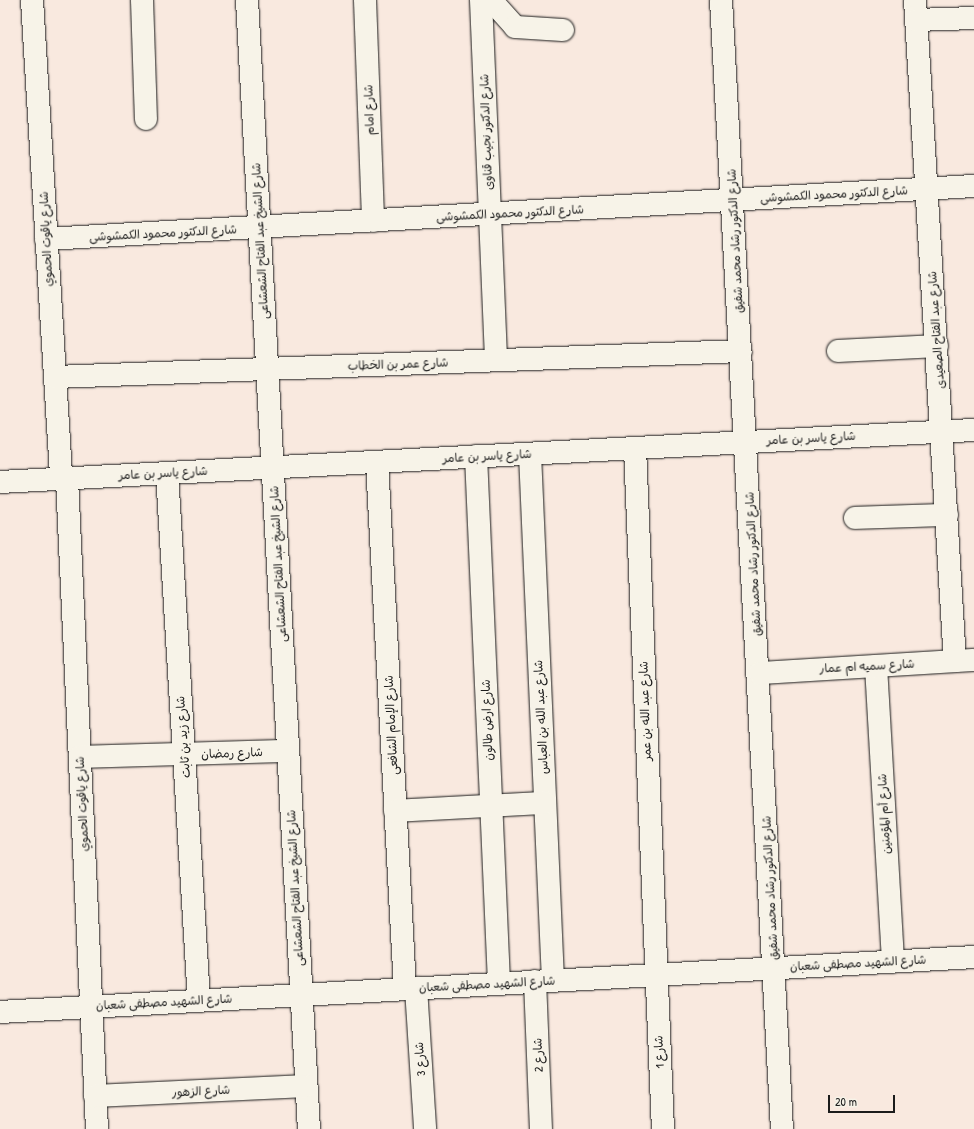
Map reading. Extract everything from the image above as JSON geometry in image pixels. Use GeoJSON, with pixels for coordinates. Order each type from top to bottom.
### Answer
{"type":"FeatureCollection","features":[{"type":"Feature","properties":{"kind":"street","name":"شارع ياقوت الحموي"},"geometry":{"type":"LineString","coordinates":[[32,0],[55,377],[64,479],[80,757],[97,1129]]}},
{"type":"Feature","properties":{"kind":"street"},"geometry":{"type":"LineString","coordinates":[[142,0],[146,119]]}},
{"type":"Feature","properties":{"kind":"street","name":"شارع الشيخ عبد الفتاح الشعشاعى"},"geometry":{"type":"LineString","coordinates":[[248,0],[309,1129]]}},
{"type":"Feature","properties":{"kind":"street","name":"شارع امام"},"geometry":{"type":"LineString","coordinates":[[365,0],[373,221]]}},
{"type":"Feature","properties":{"kind":"street","name":"شارع الدكتور نجيب قناوى"},"geometry":{"type":"LineString","coordinates":[[481,0],[496,360]]}},
{"type":"Feature","properties":{"kind":"street"},"geometry":{"type":"LineString","coordinates":[[491,0],[514,27],[563,30]]}},
{"type":"Feature","properties":{"kind":"street","name":"شارع الدكتور رشاد محمد شفيق"},"geometry":{"type":"LineString","coordinates":[[721,0],[760,672],[782,1129]]}},
{"type":"Feature","properties":{"kind":"street"},"geometry":{"type":"LineString","coordinates":[[915,10],[974,18]]}},
{"type":"Feature","properties":{"kind":"street","name":"شارع عبد الفتاح الصعيدى"},"geometry":{"type":"LineString","coordinates":[[915,10],[947,515],[964,661]]}},
{"type":"Feature","properties":{"kind":"street","name":"شارع الدكتور محمود الكمشوشى"},"geometry":{"type":"LineString","coordinates":[[46,239],[974,186]]}},
{"type":"Feature","properties":{"kind":"street"},"geometry":{"type":"LineString","coordinates":[[838,352],[937,346]]}},
{"type":"Feature","properties":{"kind":"street","name":"شارع عمر بن الخطاب"},"geometry":{"type":"LineString","coordinates":[[55,377],[741,352]]}},
{"type":"Feature","properties":{"kind":"street","name":"شارع ياسر بن عامر"},"geometry":{"type":"LineString","coordinates":[[0,482],[974,430]]}},
{"type":"Feature","properties":{"kind":"street","name":"شارع عبد الله بن عمر"},"geometry":{"type":"LineString","coordinates":[[635,448],[655,975]]}},
{"type":"Feature","properties":{"kind":"street","name":"شارع عبد الله بن العباس"},"geometry":{"type":"LineString","coordinates":[[530,454],[545,803],[544,981]]}},
{"type":"Feature","properties":{"kind":"street","name":"شارع ارض طالون"},"geometry":{"type":"LineString","coordinates":[[476,456],[499,983]]}},
{"type":"Feature","properties":{"kind":"street","name":"شارع الإمام الشافعى"},"geometry":{"type":"LineString","coordinates":[[377,462],[395,811],[410,988]]}},
{"type":"Feature","properties":{"kind":"street","name":"شارع زيد بن ثابت"},"geometry":{"type":"LineString","coordinates":[[167,473],[199,1000]]}},
{"type":"Feature","properties":{"kind":"street"},"geometry":{"type":"LineString","coordinates":[[855,518],[947,515]]}},
{"type":"Feature","properties":{"kind":"street","name":"شارع سميه ام عمار"},"geometry":{"type":"LineString","coordinates":[[760,672],[964,661]]}},
{"type":"Feature","properties":{"kind":"street","name":"شارع أم المؤمنين"},"geometry":{"type":"LineString","coordinates":[[876,666],[893,962]]}},
{"type":"Feature","properties":{"kind":"street","name":"شارع رمضان"},"geometry":{"type":"LineString","coordinates":[[80,757],[288,751]]}},
{"type":"Feature","properties":{"kind":"street"},"geometry":{"type":"LineString","coordinates":[[395,811],[545,803]]}},
{"type":"Feature","properties":{"kind":"street","name":"شارع الشهيد مصطفى شعبان"},"geometry":{"type":"LineString","coordinates":[[0,1012],[974,957]]}},
{"type":"Feature","properties":{"kind":"street","name":"شارع 1"},"geometry":{"type":"LineString","coordinates":[[655,975],[663,1129]]}},
{"type":"Feature","properties":{"kind":"street","name":"شارع 2"},"geometry":{"type":"LineString","coordinates":[[541,1129],[544,981]]}},
{"type":"Feature","properties":{"kind":"street","name":"شارع 3"},"geometry":{"type":"LineString","coordinates":[[410,988],[425,1129]]}},
{"type":"Feature","properties":{"kind":"street","name":"شارع الزهور"},"geometry":{"type":"LineString","coordinates":[[95,1096],[306,1086]]}}]}
